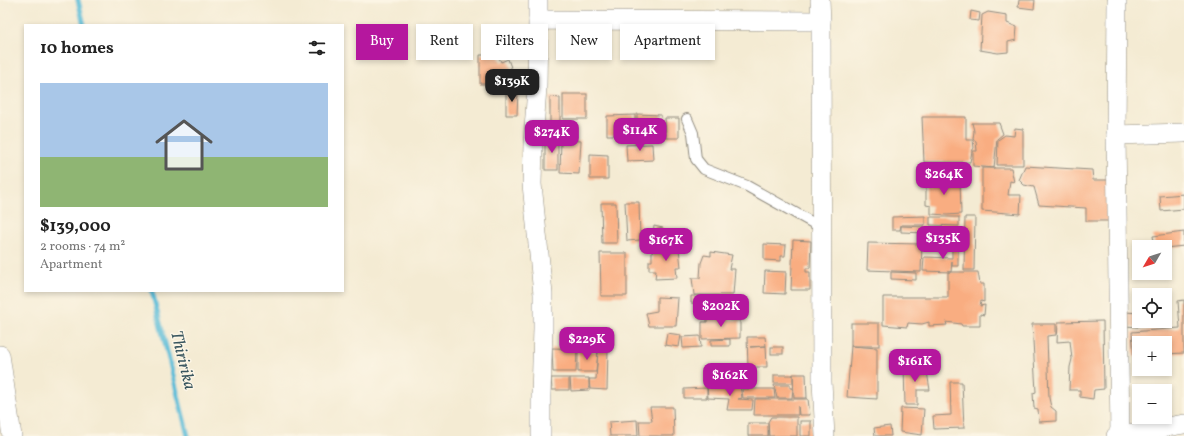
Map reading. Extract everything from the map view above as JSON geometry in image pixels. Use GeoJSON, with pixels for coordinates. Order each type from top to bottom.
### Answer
{"type":"FeatureCollection","features":[{"type":"Feature","properties":{"kind":"street"},"geometry":{"type":"LineString","coordinates":[[538,0],[537,87],[532,184],[543,294],[541,436]]}},
{"type":"Feature","properties":{"kind":"street"},"geometry":{"type":"LineString","coordinates":[[820,0],[822,382],[825,436]]}},
{"type":"Feature","properties":{"kind":"street"},"geometry":{"type":"LineString","coordinates":[[1117,0],[1116,135],[1120,436]]}},
{"type":"Feature","properties":{"kind":"street"},"geometry":{"type":"LineString","coordinates":[[538,20],[821,21]]}},
{"type":"Feature","properties":{"kind":"street"},"geometry":{"type":"LineString","coordinates":[[1116,135],[1184,133]]}},
{"type":"Feature","properties":{"kind":"street"},"geometry":{"type":"LineString","coordinates":[[0,355],[12,436]]}},
{"type":"Feature","properties":{"kind":"street"},"geometry":{"type":"LineString","coordinates":[[1116,436],[1184,424]]}},
{"type":"Feature","properties":{"kind":"lane"},"geometry":{"type":"LineString","coordinates":[[687,119],[693,133],[696,159],[704,169],[747,186],[822,228]]}},
{"type":"Feature","properties":{"kind":"building"},"geometry":{"type":"Polygon","coordinates":[[[1019,0],[1035,0],[1034,9],[1018,7],[1019,0]]]}},
{"type":"Feature","properties":{"kind":"building"},"geometry":{"type":"Polygon","coordinates":[[[971,11],[980,13],[979,21],[970,20],[971,11]]]}},
{"type":"Feature","properties":{"kind":"building"},"geometry":{"type":"Polygon","coordinates":[[[988,12],[1007,15],[1007,23],[1017,27],[1016,40],[1008,42],[1008,52],[998,53],[980,50],[982,15],[988,12]]]}},
{"type":"Feature","properties":{"kind":"building"},"geometry":{"type":"Polygon","coordinates":[[[480,55],[481,60],[500,60],[501,62],[508,60],[515,79],[498,86],[480,84],[480,55]]]}},
{"type":"Feature","properties":{"kind":"building"},"geometry":{"type":"Polygon","coordinates":[[[506,91],[518,91],[517,115],[506,115],[506,91]]]}},
{"type":"Feature","properties":{"kind":"building"},"geometry":{"type":"Polygon","coordinates":[[[563,94],[587,94],[587,119],[563,119],[563,94]]]}},
{"type":"Feature","properties":{"kind":"building"},"geometry":{"type":"Polygon","coordinates":[[[550,97],[560,98],[560,130],[550,130],[550,97]]]}},
{"type":"Feature","properties":{"kind":"building"},"geometry":{"type":"Polygon","coordinates":[[[637,114],[661,115],[663,139],[637,140],[637,114]]]}},
{"type":"Feature","properties":{"kind":"building"},"geometry":{"type":"Polygon","coordinates":[[[635,115],[635,135],[607,135],[607,116],[635,115]]]}},
{"type":"Feature","properties":{"kind":"building"},"geometry":{"type":"Polygon","coordinates":[[[922,117],[966,117],[966,140],[973,140],[974,148],[970,162],[924,162],[922,117]]]}},
{"type":"Feature","properties":{"kind":"building"},"geometry":{"type":"Polygon","coordinates":[[[665,118],[679,118],[679,138],[666,138],[665,118]]]}},
{"type":"Feature","properties":{"kind":"building"},"geometry":{"type":"Polygon","coordinates":[[[972,123],[999,123],[1003,134],[997,139],[994,168],[973,166],[973,151],[977,151],[976,141],[973,139],[974,131],[972,123]]]}},
{"type":"Feature","properties":{"kind":"building"},"geometry":{"type":"Polygon","coordinates":[[[1015,128],[1023,129],[1023,165],[997,165],[998,140],[1005,135],[1014,136],[1015,128]]]}},
{"type":"Feature","properties":{"kind":"building"},"geometry":{"type":"Polygon","coordinates":[[[545,139],[558,139],[558,170],[545,170],[545,139]]]}},
{"type":"Feature","properties":{"kind":"building"},"geometry":{"type":"Polygon","coordinates":[[[561,140],[581,141],[579,174],[560,173],[561,140]]]}},
{"type":"Feature","properties":{"kind":"building"},"geometry":{"type":"Polygon","coordinates":[[[652,144],[653,160],[627,161],[626,145],[652,144]]]}},
{"type":"Feature","properties":{"kind":"building"},"geometry":{"type":"Polygon","coordinates":[[[590,154],[608,155],[608,179],[590,179],[590,154]]]}},
{"type":"Feature","properties":{"kind":"building"},"geometry":{"type":"Polygon","coordinates":[[[1025,166],[1092,170],[1093,180],[1109,180],[1109,221],[1086,221],[1086,208],[1039,205],[1034,187],[1024,185],[1019,180],[1025,166]]]}},
{"type":"Feature","properties":{"kind":"building"},"geometry":{"type":"Polygon","coordinates":[[[982,168],[1011,168],[1014,182],[1010,181],[1008,195],[1021,195],[1020,214],[982,211],[982,168]]]}},
{"type":"Feature","properties":{"kind":"building"},"geometry":{"type":"Polygon","coordinates":[[[932,176],[960,179],[961,214],[931,214],[931,206],[926,205],[926,186],[931,187],[932,176]]]}},
{"type":"Feature","properties":{"kind":"building"},"geometry":{"type":"Polygon","coordinates":[[[1184,194],[1184,209],[1161,211],[1160,196],[1184,194]]]}},
{"type":"Feature","properties":{"kind":"building"},"geometry":{"type":"Polygon","coordinates":[[[625,202],[639,202],[640,240],[627,241],[625,202]]]}},
{"type":"Feature","properties":{"kind":"building"},"geometry":{"type":"Polygon","coordinates":[[[601,203],[616,203],[617,243],[602,243],[601,203]]]}},
{"type":"Feature","properties":{"kind":"building"},"geometry":{"type":"Polygon","coordinates":[[[925,216],[925,225],[901,225],[900,230],[892,230],[892,217],[925,216]]]}},
{"type":"Feature","properties":{"kind":"building"},"geometry":{"type":"Polygon","coordinates":[[[930,217],[959,217],[959,226],[930,225],[930,217]]]}},
{"type":"Feature","properties":{"kind":"building"},"geometry":{"type":"Polygon","coordinates":[[[965,217],[975,217],[974,270],[964,270],[965,217]]]}},
{"type":"Feature","properties":{"kind":"building"},"geometry":{"type":"Polygon","coordinates":[[[654,226],[663,228],[662,235],[656,235],[655,243],[647,242],[647,233],[653,233],[654,226]]]}},
{"type":"Feature","properties":{"kind":"building"},"geometry":{"type":"Polygon","coordinates":[[[901,226],[926,227],[926,233],[901,232],[901,226]]]}},
{"type":"Feature","properties":{"kind":"building"},"geometry":{"type":"Polygon","coordinates":[[[1184,232],[1184,246],[1172,247],[1172,240],[1154,240],[1153,236],[1184,232]]]}},
{"type":"Feature","properties":{"kind":"building"},"geometry":{"type":"Polygon","coordinates":[[[952,234],[958,234],[958,266],[952,266],[952,261],[951,272],[923,271],[924,257],[952,258],[952,234]]]}},
{"type":"Feature","properties":{"kind":"building"},"geometry":{"type":"Polygon","coordinates":[[[793,240],[811,241],[810,268],[806,268],[806,272],[810,272],[810,290],[791,290],[793,240]]]}},
{"type":"Feature","properties":{"kind":"building"},"geometry":{"type":"Polygon","coordinates":[[[661,243],[673,243],[676,250],[679,249],[681,267],[676,267],[677,278],[655,279],[656,270],[649,270],[649,261],[652,261],[652,251],[663,251],[661,243]]]}},
{"type":"Feature","properties":{"kind":"building"},"geometry":{"type":"Polygon","coordinates":[[[868,243],[922,244],[921,272],[867,270],[868,243]]]}},
{"type":"Feature","properties":{"kind":"building"},"geometry":{"type":"Polygon","coordinates":[[[764,244],[786,245],[785,256],[781,256],[781,261],[764,260],[764,244]]]}},
{"type":"Feature","properties":{"kind":"building"},"geometry":{"type":"Polygon","coordinates":[[[711,252],[732,255],[729,269],[735,269],[733,295],[694,295],[692,278],[700,278],[701,263],[704,255],[711,256],[711,252]]]}},
{"type":"Feature","properties":{"kind":"building"},"geometry":{"type":"Polygon","coordinates":[[[600,253],[627,253],[627,296],[601,296],[600,253]]]}},
{"type":"Feature","properties":{"kind":"building"},"geometry":{"type":"Polygon","coordinates":[[[765,271],[786,272],[785,294],[764,293],[765,271]]]}},
{"type":"Feature","properties":{"kind":"building"},"geometry":{"type":"Polygon","coordinates":[[[891,272],[916,273],[916,280],[891,279],[891,272]]]}},
{"type":"Feature","properties":{"kind":"building"},"geometry":{"type":"Polygon","coordinates":[[[948,272],[978,272],[980,284],[984,284],[984,302],[981,301],[980,306],[985,305],[984,315],[980,314],[980,326],[962,326],[961,324],[946,322],[947,325],[929,326],[929,322],[922,324],[908,323],[907,327],[883,325],[883,297],[948,297],[948,272]]]}},
{"type":"Feature","properties":{"kind":"building"},"geometry":{"type":"Polygon","coordinates":[[[691,296],[702,296],[702,304],[691,303],[691,296]]]}},
{"type":"Feature","properties":{"kind":"building"},"geometry":{"type":"Polygon","coordinates":[[[657,297],[678,298],[676,326],[649,326],[646,313],[657,311],[657,297]]]}},
{"type":"Feature","properties":{"kind":"building"},"geometry":{"type":"Polygon","coordinates":[[[1184,300],[1184,353],[1172,354],[1172,336],[1132,336],[1132,332],[1180,328],[1178,301],[1184,300]]]}},
{"type":"Feature","properties":{"kind":"building"},"geometry":{"type":"Polygon","coordinates":[[[711,305],[727,306],[727,315],[711,314],[711,305]]]}},
{"type":"Feature","properties":{"kind":"building"},"geometry":{"type":"Polygon","coordinates":[[[1125,312],[1132,312],[1132,327],[1125,326],[1125,312]]]}},
{"type":"Feature","properties":{"kind":"building"},"geometry":{"type":"Polygon","coordinates":[[[707,315],[728,315],[729,320],[740,320],[740,338],[702,339],[702,322],[707,322],[707,315]]]}},
{"type":"Feature","properties":{"kind":"building"},"geometry":{"type":"Polygon","coordinates":[[[1103,321],[1104,389],[1094,390],[1093,399],[1080,397],[1080,390],[1069,390],[1070,367],[1072,359],[1070,341],[1057,342],[1058,322],[1103,321]]]}},
{"type":"Feature","properties":{"kind":"building"},"geometry":{"type":"Polygon","coordinates":[[[851,323],[879,323],[879,346],[851,346],[851,323]]]}},
{"type":"Feature","properties":{"kind":"building"},"geometry":{"type":"Polygon","coordinates":[[[1032,324],[1056,324],[1056,335],[1047,336],[1049,398],[1051,407],[1056,411],[1056,421],[1039,422],[1038,409],[1034,408],[1033,393],[1036,392],[1032,324]]]}},
{"type":"Feature","properties":{"kind":"building"},"geometry":{"type":"Polygon","coordinates":[[[667,333],[681,335],[679,347],[665,345],[667,333]]]}},
{"type":"Feature","properties":{"kind":"building"},"geometry":{"type":"Polygon","coordinates":[[[700,336],[701,347],[683,348],[682,337],[700,336]]]}},
{"type":"Feature","properties":{"kind":"building"},"geometry":{"type":"Polygon","coordinates":[[[747,337],[765,337],[767,367],[748,367],[747,337]]]}},
{"type":"Feature","properties":{"kind":"building"},"geometry":{"type":"Polygon","coordinates":[[[730,339],[730,346],[711,346],[711,340],[730,339]]]}},
{"type":"Feature","properties":{"kind":"building"},"geometry":{"type":"Polygon","coordinates":[[[851,346],[877,348],[877,399],[847,397],[851,346]]]}},
{"type":"Feature","properties":{"kind":"building"},"geometry":{"type":"Polygon","coordinates":[[[771,347],[783,347],[783,354],[771,354],[771,347]]]}},
{"type":"Feature","properties":{"kind":"building"},"geometry":{"type":"Polygon","coordinates":[[[552,348],[577,349],[576,372],[553,372],[552,348]]]}},
{"type":"Feature","properties":{"kind":"building"},"geometry":{"type":"Polygon","coordinates":[[[578,349],[598,352],[596,372],[578,372],[578,349]]]}},
{"type":"Feature","properties":{"kind":"building"},"geometry":{"type":"Polygon","coordinates":[[[608,349],[607,390],[590,389],[589,379],[596,379],[598,350],[608,349]]]}},
{"type":"Feature","properties":{"kind":"building"},"geometry":{"type":"Polygon","coordinates":[[[904,366],[926,366],[930,390],[917,390],[917,405],[905,405],[904,366]]]}},
{"type":"Feature","properties":{"kind":"building"},"geometry":{"type":"Polygon","coordinates":[[[793,374],[806,374],[807,398],[794,398],[793,374]]]}},
{"type":"Feature","properties":{"kind":"building"},"geometry":{"type":"Polygon","coordinates":[[[774,375],[793,375],[793,383],[774,383],[774,375]]]}},
{"type":"Feature","properties":{"kind":"building"},"geometry":{"type":"Polygon","coordinates":[[[551,378],[569,378],[569,390],[552,390],[551,378]]]}},
{"type":"Feature","properties":{"kind":"building"},"geometry":{"type":"Polygon","coordinates":[[[570,378],[589,378],[589,390],[571,391],[570,378]]]}},
{"type":"Feature","properties":{"kind":"building"},"geometry":{"type":"Polygon","coordinates":[[[950,382],[962,382],[964,428],[934,429],[933,416],[951,415],[950,382]]]}},
{"type":"Feature","properties":{"kind":"building"},"geometry":{"type":"Polygon","coordinates":[[[707,384],[740,386],[742,398],[738,399],[753,400],[752,410],[727,410],[729,399],[708,398],[707,384]]]}},
{"type":"Feature","properties":{"kind":"building"},"geometry":{"type":"Polygon","coordinates":[[[774,385],[790,385],[790,388],[793,388],[792,398],[777,398],[774,385]]]}},
{"type":"Feature","properties":{"kind":"building"},"geometry":{"type":"Polygon","coordinates":[[[707,388],[707,398],[684,398],[684,389],[707,388]]]}},
{"type":"Feature","properties":{"kind":"building"},"geometry":{"type":"Polygon","coordinates":[[[742,389],[774,389],[775,398],[743,398],[742,389]]]}},
{"type":"Feature","properties":{"kind":"building"},"geometry":{"type":"Polygon","coordinates":[[[755,399],[808,399],[810,415],[799,415],[798,406],[798,415],[754,415],[755,399]]]}},
{"type":"Feature","properties":{"kind":"building"},"geometry":{"type":"Polygon","coordinates":[[[650,407],[673,407],[674,436],[640,436],[639,421],[652,421],[650,407]]]}},
{"type":"Feature","properties":{"kind":"building"},"geometry":{"type":"Polygon","coordinates":[[[901,408],[924,409],[922,435],[900,432],[901,408]]]}},
{"type":"Feature","properties":{"kind":"building"},"geometry":{"type":"Polygon","coordinates":[[[771,417],[797,417],[797,436],[769,436],[768,422],[771,417]]]}},
{"type":"Feature","properties":{"kind":"building"},"geometry":{"type":"Polygon","coordinates":[[[637,420],[638,436],[610,436],[609,422],[637,420]]]}},
{"type":"Feature","properties":{"kind":"building"},"geometry":{"type":"Polygon","coordinates":[[[800,421],[811,421],[811,436],[800,436],[800,421]]]}},
{"type":"Feature","properties":{"kind":"building"},"geometry":{"type":"Polygon","coordinates":[[[748,423],[768,423],[768,436],[748,436],[748,423]]]}},
{"type":"Feature","properties":{"kind":"building"},"geometry":{"type":"Polygon","coordinates":[[[890,426],[891,436],[875,436],[874,428],[890,426]]]}},
{"type":"Feature","properties":{"kind":"waterway","name":"Thiririka"},"geometry":{"type":"LineString","coordinates":[[78,0],[84,24]]}},
{"type":"Feature","properties":{"kind":"waterway","name":"Thiririka"},"geometry":{"type":"LineString","coordinates":[[152,292],[188,436]]}}]}
